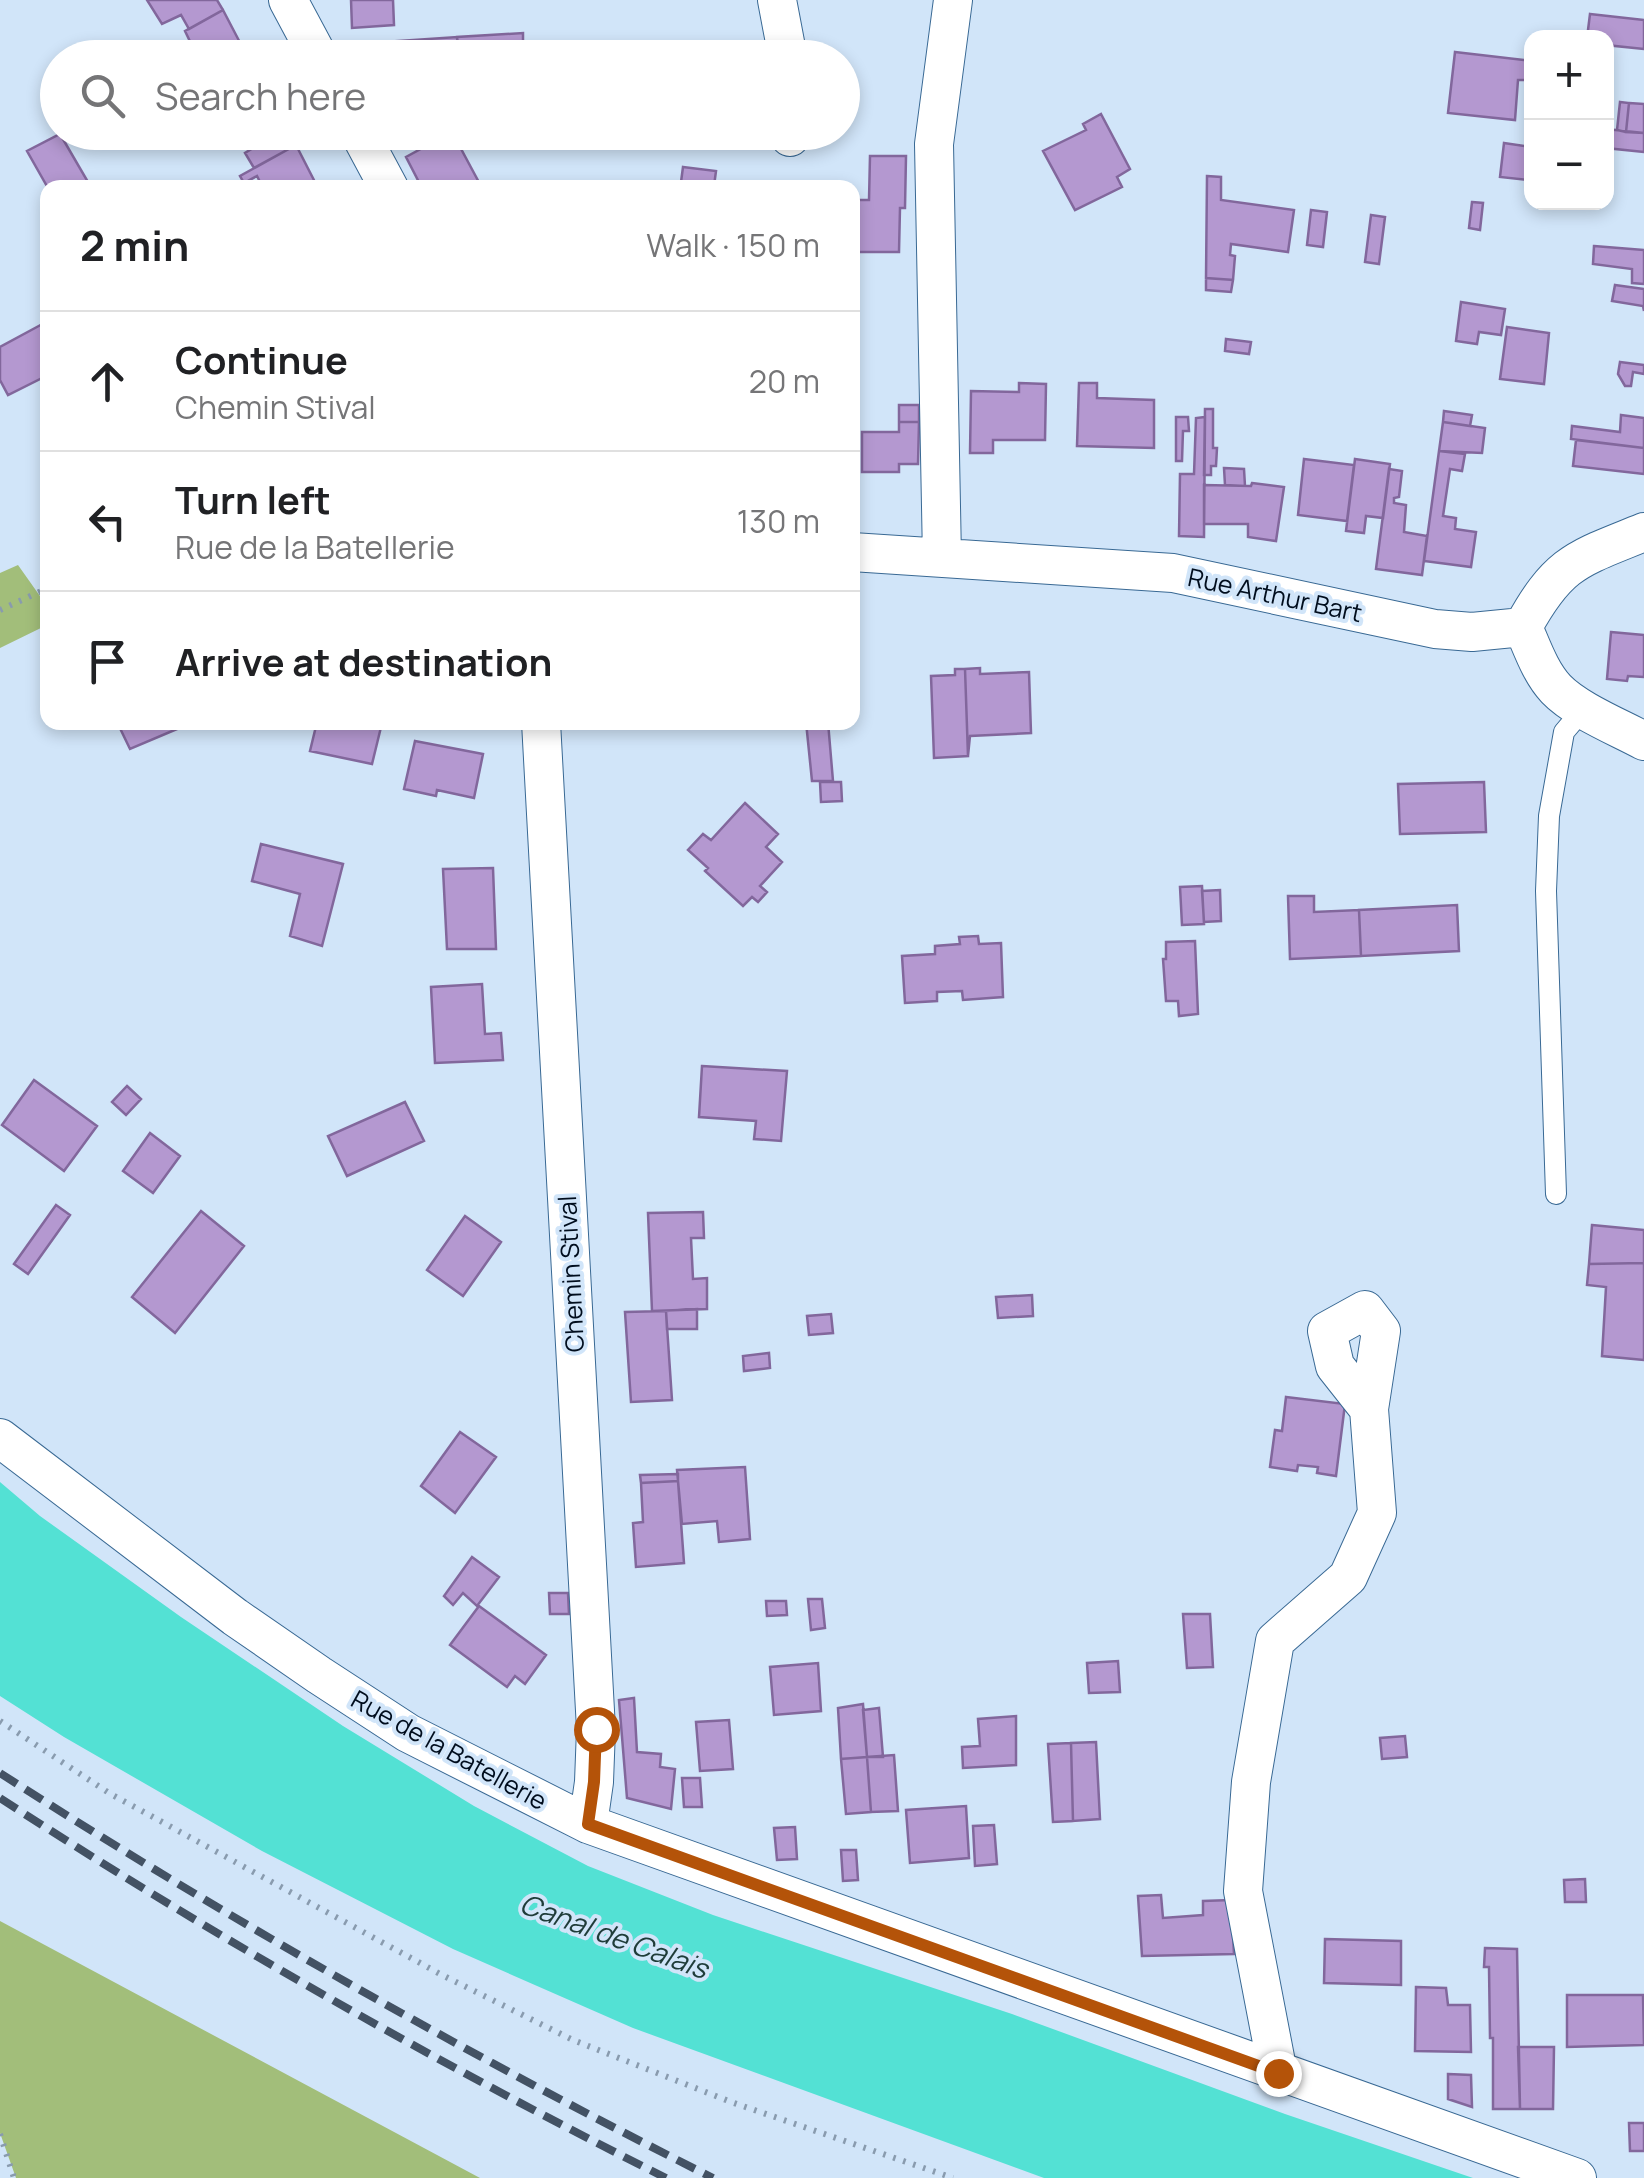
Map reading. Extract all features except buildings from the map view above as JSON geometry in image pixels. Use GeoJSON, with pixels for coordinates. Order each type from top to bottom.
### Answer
{"type":"FeatureCollection","features":[{"type":"Feature","properties":{"kind":"street"},"geometry":{"type":"LineString","coordinates":[[288,0],[309,40]]}},
{"type":"Feature","properties":{"kind":"street"},"geometry":{"type":"LineString","coordinates":[[777,0],[785,40]]}},
{"type":"Feature","properties":{"kind":"street"},"geometry":{"type":"LineString","coordinates":[[942,558],[934,144],[954,0]]}},
{"type":"Feature","properties":{"kind":"street"},"geometry":{"type":"LineString","coordinates":[[369,150],[385,180]]}},
{"type":"Feature","properties":{"kind":"street"},"geometry":{"type":"LineString","coordinates":[[1644,532],[1567,566],[1548,585],[1523,627],[1556,688],[1644,741]]}},
{"type":"Feature","properties":{"kind":"street","name":"Rue Arthur Bart"},"geometry":{"type":"LineString","coordinates":[[860,553],[1190,576],[1436,629],[1472,632],[1523,627]]}},
{"type":"Feature","properties":{"kind":"street","name":"Chemin Stival"},"geometry":{"type":"LineString","coordinates":[[541,730],[596,1729],[588,1824]]}},
{"type":"Feature","properties":{"kind":"street"},"geometry":{"type":"LineString","coordinates":[[1278,2073],[1243,1891],[1252,1782],[1274,1642],[1348,1577],[1377,1513],[1369,1409]]}},
{"type":"Feature","properties":{"kind":"street","name":"Rue de la Batellerie"},"geometry":{"type":"LineString","coordinates":[[0,1438],[203,1594],[320,1675],[408,1732],[588,1824],[1577,2178]]}},
{"type":"Feature","properties":{"kind":"lane"},"geometry":{"type":"LineString","coordinates":[[1556,1194],[1546,890],[1549,816],[1564,732],[1575,719],[1591,712]]}},
{"type":"Feature","properties":{"kind":"path"},"geometry":{"type":"LineString","coordinates":[[0,610],[40,592]]}},
{"type":"Feature","properties":{"kind":"path"},"geometry":{"type":"LineString","coordinates":[[0,1721],[161,1822],[442,1976],[573,2040],[731,2102],[953,2178]]}},
{"type":"Feature","properties":{"kind":"path"},"geometry":{"type":"LineString","coordinates":[[0,2134],[14,2178]]}},
{"type":"Feature","properties":{"kind":"shaded area"},"geometry":{"type":"Polygon","coordinates":[[[18,565],[40,596],[40,628],[0,648],[0,573],[18,565]]]}},
{"type":"Feature","properties":{"kind":"shaded area"},"geometry":{"type":"Polygon","coordinates":[[[0,1921],[480,2178],[16,2178],[0,2133],[0,1921]]]}},
{"type":"Feature","properties":{"kind":"water","name":"Canal de Calais"},"geometry":{"type":"Polygon","coordinates":[[[0,1482],[40,1516],[181,1617],[343,1726],[474,1806],[588,1866],[713,1915],[1012,2014],[1473,2178],[1044,2178],[633,2028],[453,1949],[262,1851],[0,1696],[0,1482]]]}},
{"type":"Feature","properties":{"kind":"railway"},"geometry":{"type":"LineString","coordinates":[[0,1773],[351,1985],[713,2178]]}},
{"type":"Feature","properties":{"kind":"railway"},"geometry":{"type":"LineString","coordinates":[[0,1798],[327,1997],[666,2178]]}},
{"type":"Feature","properties":{"kind":"route"},"geometry":{"type":"LineString","coordinates":[[596,1729],[588,1824],[1278,2073]]}}]}
